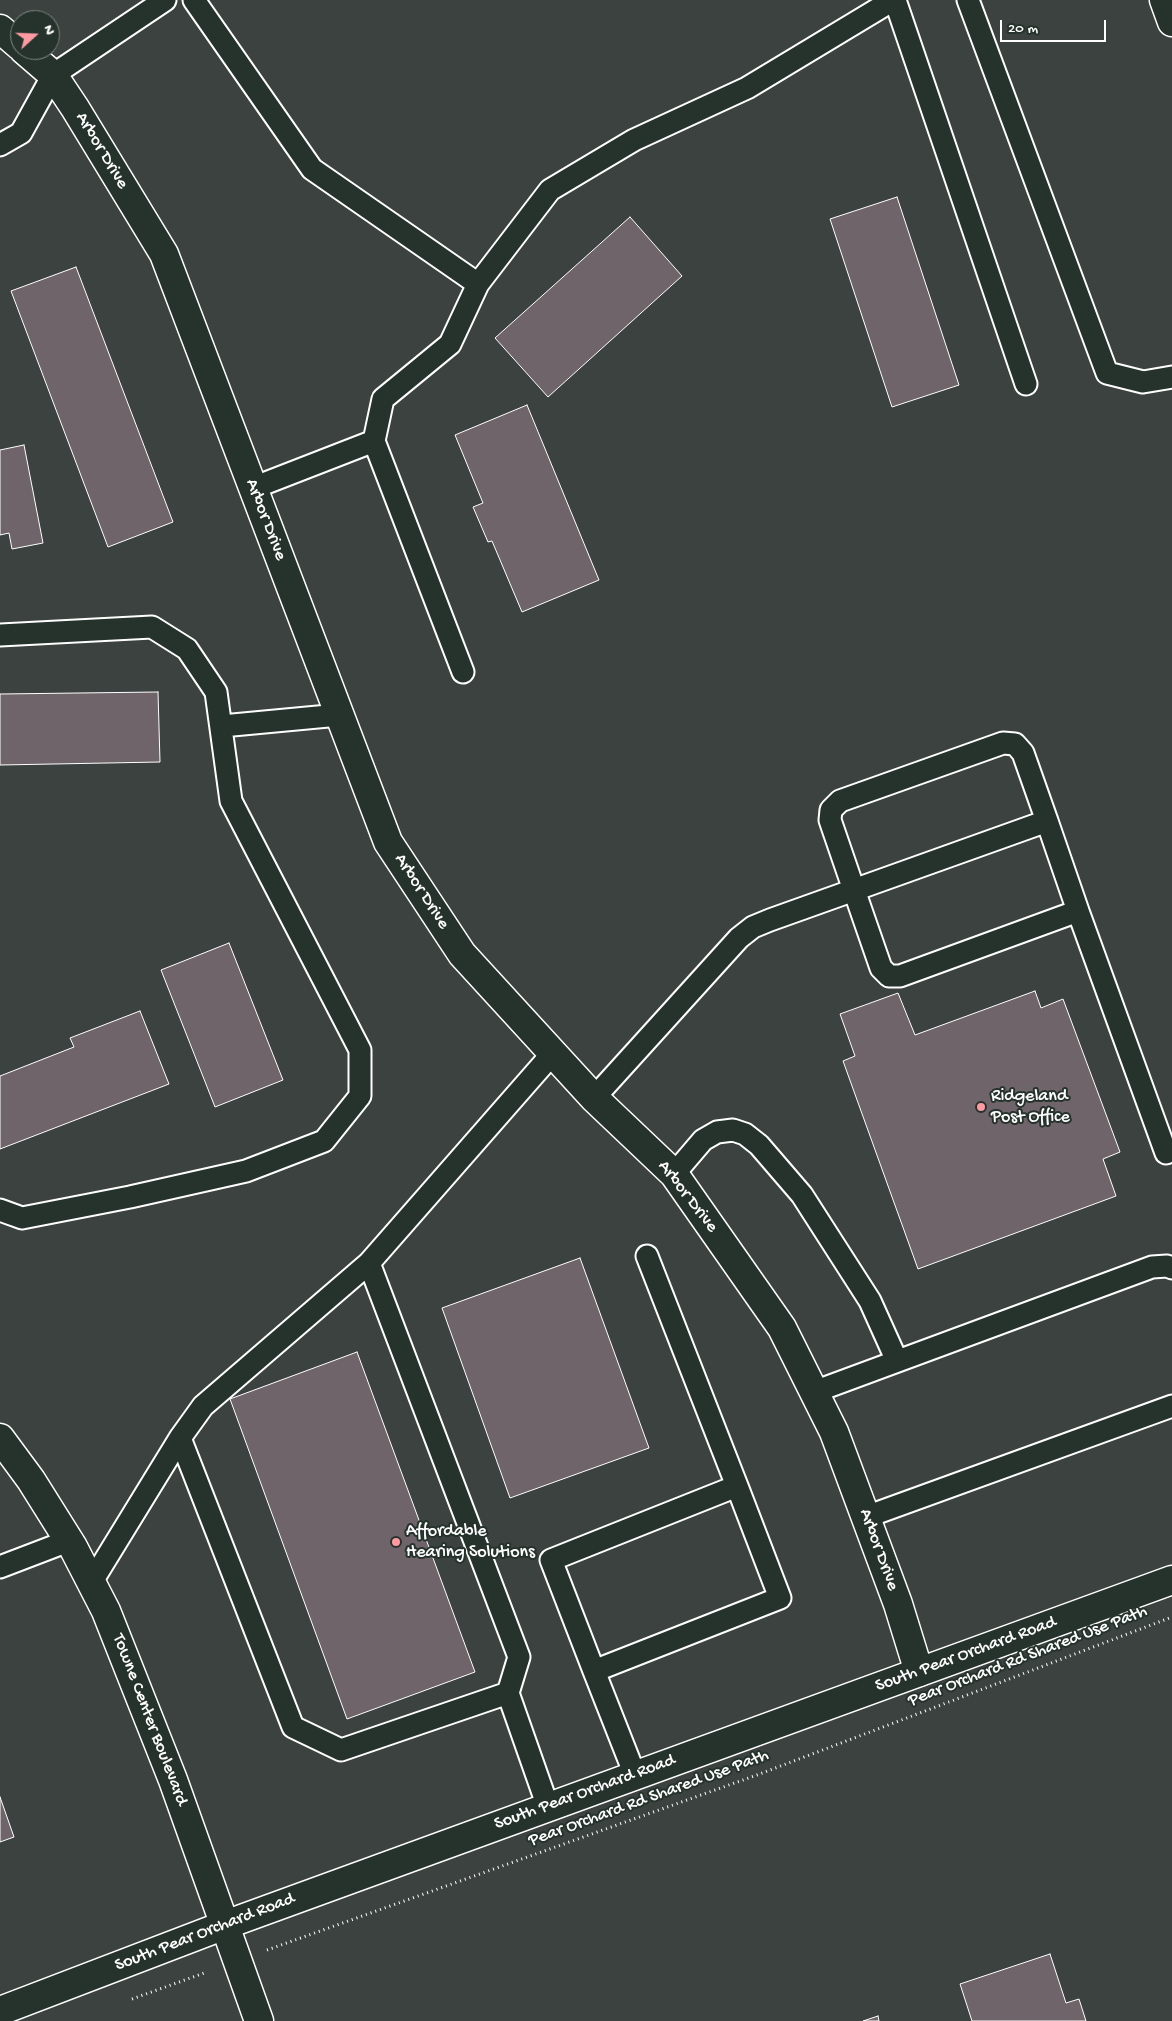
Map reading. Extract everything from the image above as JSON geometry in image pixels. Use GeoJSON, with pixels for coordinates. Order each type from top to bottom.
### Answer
{"type":"FeatureCollection","features":[{"type":"Feature","properties":{"kind":"street"},"geometry":{"type":"LineString","coordinates":[[1164,0],[1172,22]]}},
{"type":"Feature","properties":{"kind":"street"},"geometry":{"type":"LineString","coordinates":[[0,28],[10,37]]}},
{"type":"Feature","properties":{"kind":"street","name":"Arbor Drive"},"geometry":{"type":"LineString","coordinates":[[35,60],[52,75],[75,108],[164,254],[388,842],[462,954],[594,1098],[674,1174],[782,1328],[834,1432],[898,1604],[919,1672]]}},
{"type":"Feature","properties":{"kind":"street","name":"Towne Center Boulevard"},"geometry":{"type":"LineString","coordinates":[[0,1438],[31,1480],[68,1541],[106,1611],[169,1771],[259,2021]]}},
{"type":"Feature","properties":{"kind":"street","name":"South Pear Orchard Road"},"geometry":{"type":"LineString","coordinates":[[0,2011],[225,1925],[1172,1580]]}},
{"type":"Feature","properties":{"kind":"lane"},"geometry":{"type":"LineString","coordinates":[[0,145],[21,133],[52,75],[165,0]]}},
{"type":"Feature","properties":{"kind":"lane"},"geometry":{"type":"LineString","coordinates":[[194,0],[312,169],[478,284]]}},
{"type":"Feature","properties":{"kind":"lane"},"geometry":{"type":"LineString","coordinates":[[463,672],[374,441],[383,400],[450,344],[478,284],[550,190],[634,140],[747,88],[894,0],[1026,384]]}},
{"type":"Feature","properties":{"kind":"lane"},"geometry":{"type":"LineString","coordinates":[[968,0],[1107,373],[1143,382],[1172,377]]}},
{"type":"Feature","properties":{"kind":"lane"},"geometry":{"type":"LineString","coordinates":[[253,488],[374,441]]}},
{"type":"Feature","properties":{"kind":"lane"},"geometry":{"type":"LineString","coordinates":[[0,635],[152,627],[187,649],[216,692],[231,801],[360,1050],[360,1096],[324,1141],[246,1171],[130,1197],[22,1218],[0,1210]]}},
{"type":"Feature","properties":{"kind":"lane"},"geometry":{"type":"LineString","coordinates":[[222,726],[340,715]]}},
{"type":"Feature","properties":{"kind":"lane"},"geometry":{"type":"LineString","coordinates":[[1078,911],[900,976],[889,976],[881,968],[830,820],[831,810],[840,801],[1003,742],[1015,744],[1023,753],[1166,1153]]}},
{"type":"Feature","properties":{"kind":"lane"},"geometry":{"type":"LineString","coordinates":[[594,1098],[739,938],[753,927],[1047,821]]}},
{"type":"Feature","properties":{"kind":"lane"},"geometry":{"type":"LineString","coordinates":[[92,1583],[180,1438],[203,1406],[369,1263],[553,1053]]}},
{"type":"Feature","properties":{"kind":"lane"},"geometry":{"type":"LineString","coordinates":[[674,1174],[703,1140],[717,1132],[733,1130],[745,1134],[759,1144],[802,1195],[855,1276],[870,1301],[897,1361]]}},
{"type":"Feature","properties":{"kind":"lane"},"geometry":{"type":"LineString","coordinates":[[594,1671],[780,1598],[647,1256]]}},
{"type":"Feature","properties":{"kind":"lane"},"geometry":{"type":"LineString","coordinates":[[369,1263],[519,1657],[508,1693],[548,1807]]}},
{"type":"Feature","properties":{"kind":"lane"},"geometry":{"type":"LineString","coordinates":[[814,1392],[1152,1267],[1167,1266],[1172,1268]]}},
{"type":"Feature","properties":{"kind":"lane"},"geometry":{"type":"LineString","coordinates":[[866,1517],[1172,1406]]}},
{"type":"Feature","properties":{"kind":"lane"},"geometry":{"type":"LineString","coordinates":[[180,1438],[293,1727],[341,1750],[508,1693]]}},
{"type":"Feature","properties":{"kind":"lane"},"geometry":{"type":"LineString","coordinates":[[635,1775],[551,1560],[737,1486]]}},
{"type":"Feature","properties":{"kind":"lane"},"geometry":{"type":"LineString","coordinates":[[0,1567],[68,1541]]}},
{"type":"Feature","properties":{"kind":"path","name":"Pear Orchard Rd Shared Use Path"},"geometry":{"type":"LineString","coordinates":[[132,1998],[756,1775],[1172,1617]]}},
{"type":"Feature","properties":{"kind":"building"},"geometry":{"type":"Polygon","coordinates":[[[897,197],[959,385],[892,407],[830,219],[897,197]]]}},
{"type":"Feature","properties":{"kind":"building"},"geometry":{"type":"Polygon","coordinates":[[[630,217],[682,276],[548,397],[495,338],[630,217]]]}},
{"type":"Feature","properties":{"kind":"building"},"geometry":{"type":"Polygon","coordinates":[[[76,267],[173,522],[108,547],[11,291],[76,267]]]}},
{"type":"Feature","properties":{"kind":"building"},"geometry":{"type":"Polygon","coordinates":[[[527,405],[599,580],[522,612],[492,541],[488,542],[473,507],[483,503],[455,435],[527,405]]]}},
{"type":"Feature","properties":{"kind":"building"},"geometry":{"type":"Polygon","coordinates":[[[24,445],[43,543],[12,549],[9,533],[0,535],[0,450],[24,445]]]}},
{"type":"Feature","properties":{"kind":"building"},"geometry":{"type":"Polygon","coordinates":[[[158,692],[160,762],[0,765],[0,694],[158,692]]]}},
{"type":"Feature","properties":{"kind":"building"},"geometry":{"type":"Polygon","coordinates":[[[229,943],[283,1080],[215,1107],[161,970],[229,943]]]}},
{"type":"Feature","properties":{"kind":"building","name":"Ridgeland Post Office"},"geometry":{"type":"Polygon","coordinates":[[[1035,991],[1041,1008],[1063,999],[1120,1152],[1103,1159],[1116,1196],[918,1269],[843,1061],[855,1056],[840,1014],[898,993],[915,1035],[1035,991]]]}},
{"type":"Feature","properties":{"kind":"building"},"geometry":{"type":"Polygon","coordinates":[[[140,1011],[169,1084],[0,1149],[0,1076],[74,1047],[70,1038],[140,1011]]]}},
{"type":"Feature","properties":{"kind":"building"},"geometry":{"type":"Polygon","coordinates":[[[580,1258],[649,1448],[510,1498],[442,1308],[580,1258]]]}},
{"type":"Feature","properties":{"kind":"building"},"geometry":{"type":"Polygon","coordinates":[[[357,1352],[475,1672],[347,1719],[230,1399],[357,1352]]]}},
{"type":"Feature","properties":{"kind":"building"},"geometry":{"type":"Polygon","coordinates":[[[0,1797],[14,1837],[0,1842],[0,1797]]]}},
{"type":"Feature","properties":{"kind":"building"},"geometry":{"type":"Polygon","coordinates":[[[1050,1954],[1066,2003],[1079,1999],[1086,2021],[972,2021],[960,1984],[1050,1954]]]}},
{"type":"Feature","properties":{"kind":"building"},"geometry":{"type":"Polygon","coordinates":[[[878,2016],[879,2021],[863,2021],[878,2016]]]}},
{"type":"Feature","properties":{"kind":"place","name":"Ridgeland Post Office"},"geometry":{"type":"Point","coordinates":[981,1107]}},
{"type":"Feature","properties":{"kind":"place","name":"Affordable Hearing Solutions"},"geometry":{"type":"Point","coordinates":[396,1542]}}]}
